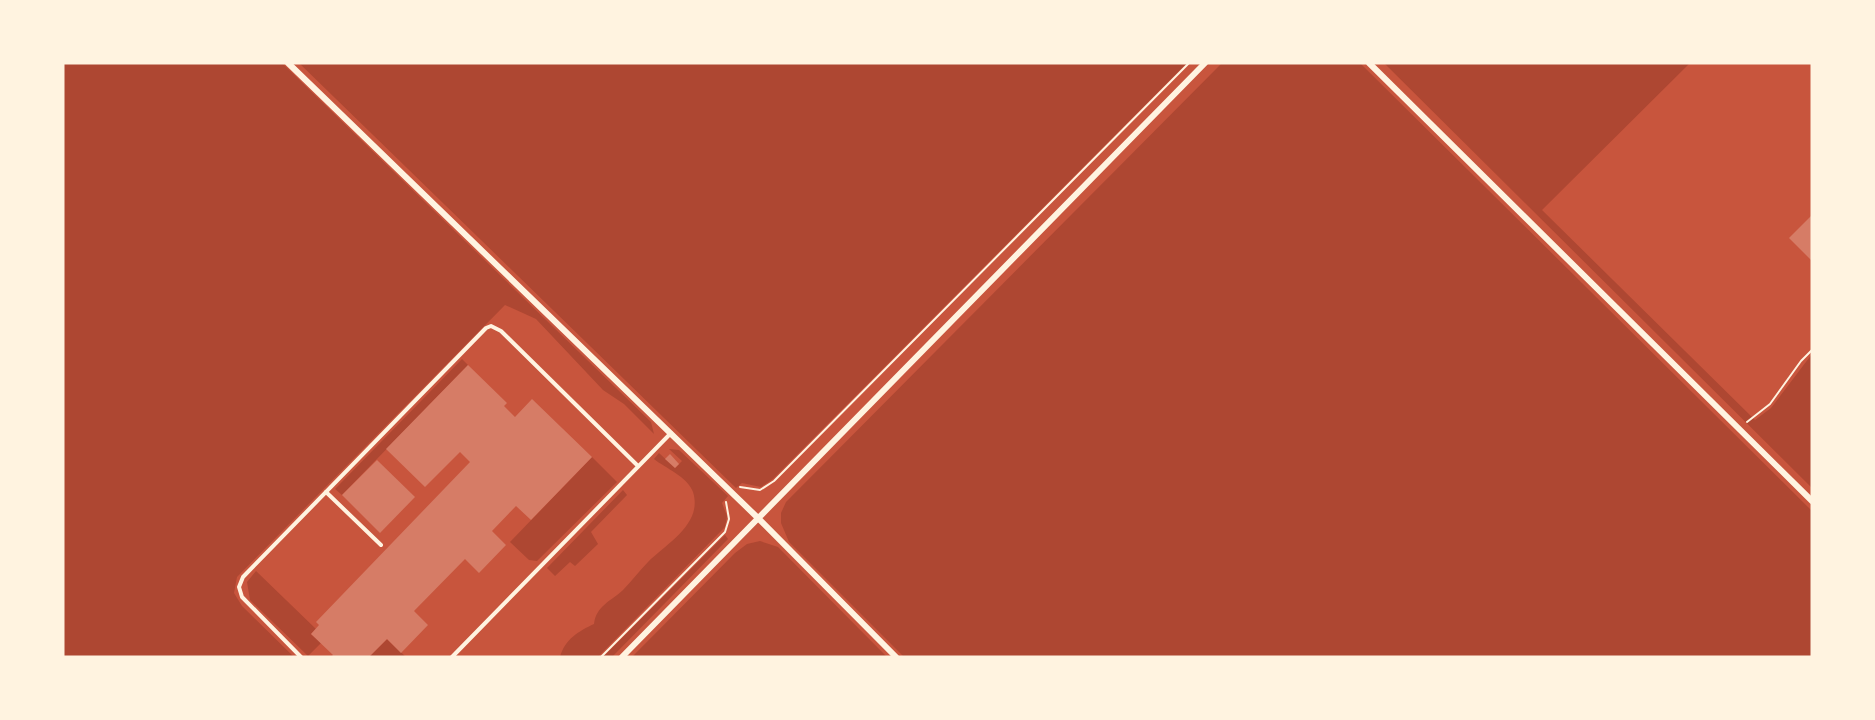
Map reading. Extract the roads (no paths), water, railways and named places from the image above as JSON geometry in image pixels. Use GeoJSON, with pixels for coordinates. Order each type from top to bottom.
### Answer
{"type":"FeatureCollection","features":[{"type":"Feature","properties":{"kind":"street"},"geometry":{"type":"LineString","coordinates":[[288,63],[671,433],[896,657]]}},
{"type":"Feature","properties":{"kind":"street"},"geometry":{"type":"LineString","coordinates":[[622,657],[1205,63]]}},
{"type":"Feature","properties":{"kind":"street"},"geometry":{"type":"LineString","coordinates":[[1369,63],[1812,501]]}},
{"type":"Feature","properties":{"kind":"lane"},"geometry":{"type":"LineString","coordinates":[[301,657],[247,605],[239,587],[243,577],[482,331],[491,326],[501,331],[638,466]]}},
{"type":"Feature","properties":{"kind":"lane"},"geometry":{"type":"LineString","coordinates":[[452,657],[671,433]]}},
{"type":"Feature","properties":{"kind":"lane"},"geometry":{"type":"LineString","coordinates":[[326,492],[381,544]]}}]}
